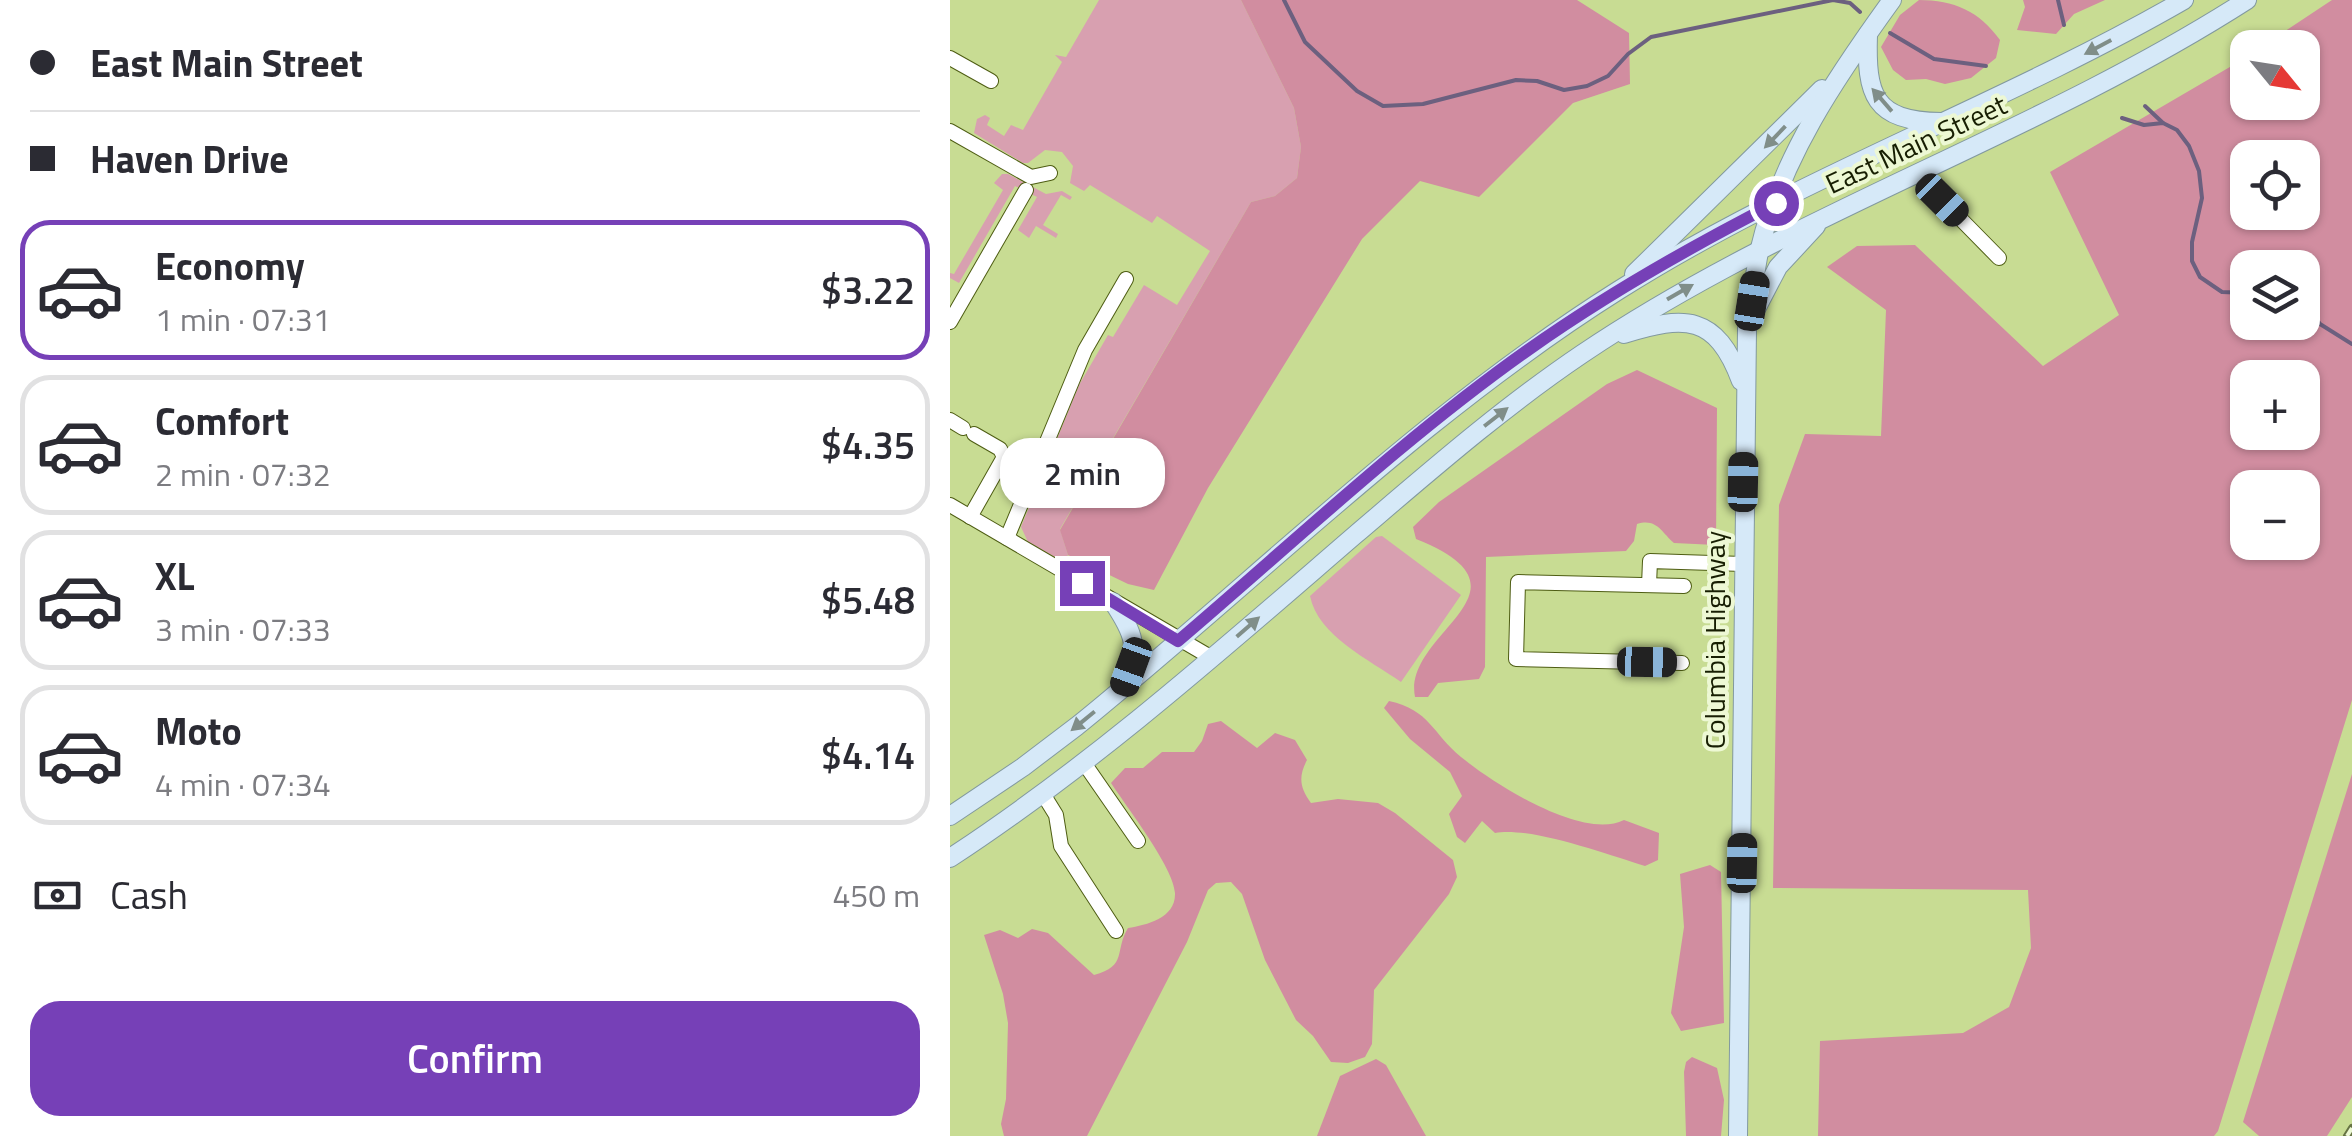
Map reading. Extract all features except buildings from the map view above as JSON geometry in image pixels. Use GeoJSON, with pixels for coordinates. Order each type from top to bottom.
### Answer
{"type":"FeatureCollection","features":[{"type":"Feature","properties":{"kind":"main road","name":"Columbia Highway"},"geometry":{"type":"LineString","coordinates":[[1738,1136],[1747,329],[1760,250],[1800,146],[1844,68],[1891,0]]}},
{"type":"Feature","properties":{"kind":"main road","name":"East Main Street"},"geometry":{"type":"LineString","coordinates":[[950,816],[1023,767],[1124,688],[1434,423],[1527,351],[1622,288],[1776,203],[2052,72],[2184,0]]}},
{"type":"Feature","properties":{"kind":"main road","name":"East Main Street"},"geometry":{"type":"LineString","coordinates":[[951,856],[1084,763],[1453,451],[1525,394],[1604,340],[1659,304],[1760,250],[2114,77],[2247,0]]}},
{"type":"Feature","properties":{"kind":"main road"},"geometry":{"type":"LineString","coordinates":[[1868,33],[1866,74],[1882,104],[1908,120],[1947,122]]}},
{"type":"Feature","properties":{"kind":"main road"},"geometry":{"type":"LineString","coordinates":[[1622,288],[1664,242],[1740,174],[1844,68]]}},
{"type":"Feature","properties":{"kind":"main road"},"geometry":{"type":"LineString","coordinates":[[1747,329],[1776,270],[1824,218]]}},
{"type":"Feature","properties":{"kind":"main road"},"geometry":{"type":"LineString","coordinates":[[1604,340],[1662,322],[1681,321],[1698,326],[1725,347],[1744,390]]}},
{"type":"Feature","properties":{"kind":"main road"},"geometry":{"type":"LineString","coordinates":[[1434,423],[1453,451]]}},
{"type":"Feature","properties":{"kind":"main road"},"geometry":{"type":"LineString","coordinates":[[1113,602],[1133,637],[1135,650],[1124,688]]}},
{"type":"Feature","properties":{"kind":"street"},"geometry":{"type":"LineString","coordinates":[[950,58],[991,81]]}},
{"type":"Feature","properties":{"kind":"street"},"geometry":{"type":"LineString","coordinates":[[950,131],[1031,177],[1050,173]]}},
{"type":"Feature","properties":{"kind":"street"},"geometry":{"type":"LineString","coordinates":[[1922,171],[1942,200],[1999,258]]}},
{"type":"Feature","properties":{"kind":"street"},"geometry":{"type":"LineString","coordinates":[[950,322],[1026,190]]}},
{"type":"Feature","properties":{"kind":"street"},"geometry":{"type":"LineString","coordinates":[[1006,538],[1085,350],[1126,279]]}},
{"type":"Feature","properties":{"kind":"street"},"geometry":{"type":"LineString","coordinates":[[963,427],[1000,449],[1004,457],[970,517]]}},
{"type":"Feature","properties":{"kind":"street"},"geometry":{"type":"LineString","coordinates":[[950,505],[1212,658]]}},
{"type":"Feature","properties":{"kind":"street"},"geometry":{"type":"LineString","coordinates":[[1649,585],[1650,562],[1744,564]]}},
{"type":"Feature","properties":{"kind":"street"},"geometry":{"type":"LineString","coordinates":[[1682,663],[1516,659],[1518,582],[1684,586]]}},
{"type":"Feature","properties":{"kind":"street"},"geometry":{"type":"LineString","coordinates":[[1084,763],[1138,842]]}},
{"type":"Feature","properties":{"kind":"street"},"geometry":{"type":"LineString","coordinates":[[1043,794],[1056,816],[1061,846],[1116,931]]}},
{"type":"Feature","properties":{"kind":"shaded area"},"geometry":{"type":"Polygon","coordinates":[[[1099,0],[1241,0],[1294,108],[1301,147],[1297,178],[1275,196],[1251,202],[1060,529],[1068,555],[1064,562],[1028,542],[1021,527],[1079,385],[1144,285],[1177,305],[1210,251],[1157,216],[1152,223],[1090,185],[1084,191],[1070,183],[1073,166],[1062,152],[1045,150],[1023,163],[974,133],[977,119],[985,115],[990,118],[987,125],[1004,136],[1011,125],[1023,130],[1062,62],[1055,55],[1066,57],[1099,0]]]}},
{"type":"Feature","properties":{"kind":"shaded area"},"geometry":{"type":"Polygon","coordinates":[[[1241,0],[1577,0],[1629,33],[1630,84],[1573,103],[1479,197],[1420,181],[1362,239],[1208,488],[1154,590],[1128,584],[1068,555],[1060,530],[1251,202],[1275,196],[1297,178],[1301,147],[1294,108],[1241,0]]]}},
{"type":"Feature","properties":{"kind":"shaded area"},"geometry":{"type":"Polygon","coordinates":[[[1919,0],[1954,5],[1974,15],[2000,40],[1996,58],[1971,78],[1945,84],[1926,79],[1906,80],[1893,70],[1881,47],[1900,15],[1919,0]]]}},
{"type":"Feature","properties":{"kind":"shaded area"},"geometry":{"type":"Polygon","coordinates":[[[2023,0],[2105,0],[2074,14],[2056,34],[2017,30],[2025,7],[2023,0]]]}},
{"type":"Feature","properties":{"kind":"shaded area"},"geometry":{"type":"Polygon","coordinates":[[[2332,0],[2352,0],[2352,700],[2214,1136],[1818,1136],[1820,1041],[1963,1033],[2009,1007],[2031,948],[2028,890],[1773,888],[1779,505],[1805,434],[1881,436],[1886,310],[1827,267],[1857,246],[1915,245],[2043,366],[2119,315],[2050,172],[2230,67],[2230,120],[2320,120],[2320,30],[2287,30],[2332,0]]]}},
{"type":"Feature","properties":{"kind":"shaded area"},"geometry":{"type":"Polygon","coordinates":[[[1002,174],[1046,194],[1062,191],[1072,197],[1070,200],[1061,195],[1043,225],[1058,234],[1056,238],[1036,226],[1029,238],[1018,230],[1037,197],[1015,186],[959,283],[950,278],[950,273],[954,274],[1003,190],[994,183],[1002,174]]]}},
{"type":"Feature","properties":{"kind":"shaded area"},"geometry":{"type":"Polygon","coordinates":[[[1637,370],[1717,408],[1716,545],[1674,543],[1658,527],[1644,523],[1637,524],[1634,541],[1626,551],[1486,557],[1485,667],[1479,679],[1438,683],[1428,697],[1415,697],[1417,674],[1428,652],[1469,595],[1469,576],[1453,558],[1416,539],[1413,527],[1439,502],[1607,384],[1637,370]]]}},
{"type":"Feature","properties":{"kind":"shaded area"},"geometry":{"type":"Polygon","coordinates":[[[1382,536],[1461,595],[1401,682],[1334,635],[1315,610],[1310,596],[1376,537],[1382,536]]]}},
{"type":"Feature","properties":{"kind":"shaded area"},"geometry":{"type":"Polygon","coordinates":[[[1389,701],[1422,716],[1476,768],[1539,806],[1586,823],[1624,820],[1659,833],[1658,860],[1645,866],[1548,837],[1495,833],[1482,821],[1465,843],[1457,837],[1449,814],[1462,796],[1450,772],[1410,739],[1384,708],[1389,701]]]}},
{"type":"Feature","properties":{"kind":"shaded area"},"geometry":{"type":"Polygon","coordinates":[[[1221,721],[1257,748],[1275,733],[1295,740],[1307,760],[1302,782],[1311,803],[1338,799],[1378,803],[1453,860],[1457,877],[1449,894],[1374,990],[1372,1044],[1365,1057],[1348,1063],[1331,1062],[1296,1020],[1265,960],[1242,894],[1231,882],[1216,883],[1208,890],[1187,942],[1087,1136],[1004,1136],[1001,1124],[1006,1099],[1008,1023],[984,935],[1000,930],[1018,938],[1032,929],[1048,933],[1094,975],[1112,967],[1128,928],[1166,914],[1175,893],[1167,868],[1111,783],[1125,768],[1143,768],[1162,752],[1194,752],[1208,724],[1221,721]]]}},
{"type":"Feature","properties":{"kind":"shaded area"},"geometry":{"type":"Polygon","coordinates":[[[2352,774],[2352,1097],[2327,1136],[2259,1136],[2243,1122],[2352,774]]]}},
{"type":"Feature","properties":{"kind":"shaded area"},"geometry":{"type":"Polygon","coordinates":[[[1710,865],[1721,872],[1724,1023],[1681,1031],[1671,1013],[1684,927],[1680,874],[1710,865]]]}},
{"type":"Feature","properties":{"kind":"shaded area"},"geometry":{"type":"Polygon","coordinates":[[[1692,1057],[1717,1068],[1724,1100],[1721,1136],[1686,1136],[1684,1072],[1692,1057]]]}},
{"type":"Feature","properties":{"kind":"shaded area"},"geometry":{"type":"Polygon","coordinates":[[[1376,1059],[1386,1065],[1426,1136],[1317,1136],[1340,1076],[1376,1059]]]}},
{"type":"Feature","properties":{"kind":"waterway"},"geometry":{"type":"LineString","coordinates":[[1284,0],[1305,42],[1357,91],[1383,106],[1423,104],[1516,80],[1537,81],[1564,90],[1587,86],[1608,76],[1651,37],[1833,0],[1850,3],[1860,12]]}},
{"type":"Feature","properties":{"kind":"waterway"},"geometry":{"type":"LineString","coordinates":[[2058,0],[2064,25]]}},
{"type":"Feature","properties":{"kind":"waterway"},"geometry":{"type":"LineString","coordinates":[[1890,33],[1934,59],[1986,66]]}},
{"type":"Feature","properties":{"kind":"waterway"},"geometry":{"type":"LineString","coordinates":[[2145,106],[2163,123]]}},
{"type":"Feature","properties":{"kind":"waterway"},"geometry":{"type":"LineString","coordinates":[[2122,118],[2144,125],[2163,123],[2177,130],[2189,146],[2199,171],[2202,198],[2192,261],[2200,277],[2222,292],[2230,292]]}},
{"type":"Feature","properties":{"kind":"waterway"},"geometry":{"type":"LineString","coordinates":[[2320,324],[2352,344]]}},
{"type":"Feature","properties":{"kind":"railway"},"geometry":{"type":"LineString","coordinates":[[2347,1136],[2352,1128]]}},
{"type":"Feature","properties":{"kind":"route"},"geometry":{"type":"LineString","coordinates":[[1082,583],[1178,641],[1434,423],[1527,351],[1622,288],[1776,203]]}}]}
